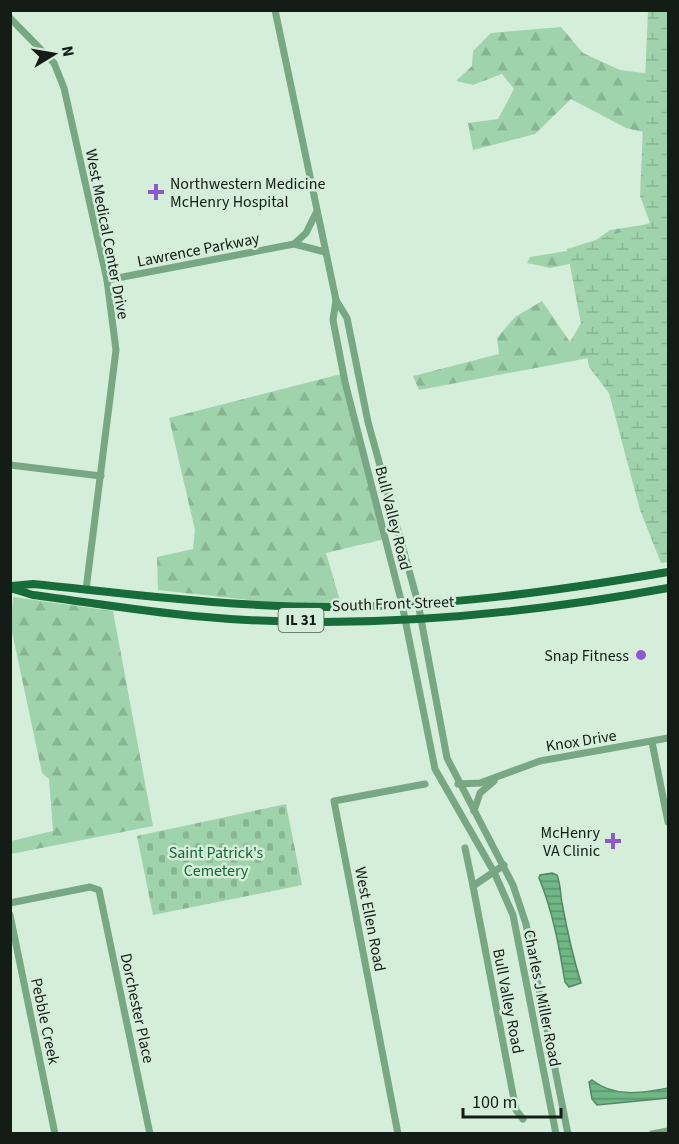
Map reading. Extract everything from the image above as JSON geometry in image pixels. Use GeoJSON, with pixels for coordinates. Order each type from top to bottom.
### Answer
{"type":"FeatureCollection","features":[{"type":"Feature","properties":{"kind":"main road","name":"South Front Street"},"geometry":{"type":"LineString","coordinates":[[10,587],[33,584],[168,599],[290,606],[402,604],[563,590],[669,572]]}},
{"type":"Feature","properties":{"kind":"main road","name":"South Front Street"},"geometry":{"type":"LineString","coordinates":[[10,587],[33,595],[197,616],[350,621],[405,620],[546,608],[669,588]]}},
{"type":"Feature","properties":{"kind":"street","name":"Bull Valley Road"},"geometry":{"type":"LineString","coordinates":[[275,10],[336,300],[347,318],[368,422],[418,603],[447,758],[504,865],[526,924],[568,1134]]}},
{"type":"Feature","properties":{"kind":"street","name":"West Medical Center Drive"},"geometry":{"type":"LineString","coordinates":[[10,18],[54,63],[64,88],[107,280],[116,350],[86,590]]}},
{"type":"Feature","properties":{"kind":"street"},"geometry":{"type":"LineString","coordinates":[[294,244],[306,233],[316,211]]}},
{"type":"Feature","properties":{"kind":"street","name":"Lawrence Parkway"},"geometry":{"type":"LineString","coordinates":[[107,280],[294,244],[296,247],[325,252]]}},
{"type":"Feature","properties":{"kind":"street","name":"Bull Valley Road"},"geometry":{"type":"LineString","coordinates":[[336,300],[333,320],[345,382],[402,604],[435,769],[494,872]]}},
{"type":"Feature","properties":{"kind":"street"},"geometry":{"type":"LineString","coordinates":[[10,465],[101,476]]}},
{"type":"Feature","properties":{"kind":"street","name":"Knox Drive"},"geometry":{"type":"LineString","coordinates":[[459,784],[476,784],[540,761],[669,738]]}},
{"type":"Feature","properties":{"kind":"street"},"geometry":{"type":"LineString","coordinates":[[652,742],[669,822]]}},
{"type":"Feature","properties":{"kind":"street","name":"Knox Drive"},"geometry":{"type":"LineString","coordinates":[[474,812],[481,791],[500,775]]}},
{"type":"Feature","properties":{"kind":"street","name":"West Ellen Road"},"geometry":{"type":"LineString","coordinates":[[398,1134],[334,801],[425,784]]}},
{"type":"Feature","properties":{"kind":"street","name":"Bull Valley Road"},"geometry":{"type":"LineString","coordinates":[[465,849],[516,1110],[523,1119]]}},
{"type":"Feature","properties":{"kind":"street"},"geometry":{"type":"LineString","coordinates":[[472,886],[504,865]]}},
{"type":"Feature","properties":{"kind":"street","name":"Charles J Miller Road"},"geometry":{"type":"LineString","coordinates":[[494,872],[513,915],[556,1134]]}},
{"type":"Feature","properties":{"kind":"street","name":"Dorchester Place"},"geometry":{"type":"LineString","coordinates":[[10,903],[90,887],[97,888],[101,894],[150,1134]]}},
{"type":"Feature","properties":{"kind":"street","name":"Pebble Creek"},"geometry":{"type":"LineString","coordinates":[[10,915],[55,1134]]}},
{"type":"Feature","properties":{"kind":"street"},"geometry":{"type":"LineString","coordinates":[[652,1134],[669,1131]]}},
{"type":"Feature","properties":{"kind":"green space"},"geometry":{"type":"Polygon","coordinates":[[[648,11],[668,11],[668,562],[661,563],[640,510],[609,393],[589,367],[567,249],[650,223],[640,196],[648,11]]]}},
{"type":"Feature","properties":{"kind":"green space"},"geometry":{"type":"Polygon","coordinates":[[[668,11],[665,137],[626,128],[571,99],[535,134],[473,150],[468,123],[498,119],[514,89],[502,74],[473,85],[456,81],[472,66],[473,51],[491,33],[561,27],[583,53],[620,70],[652,74],[668,11]]]}},
{"type":"Feature","properties":{"kind":"green space"},"geometry":{"type":"Polygon","coordinates":[[[668,182],[668,343],[419,390],[413,376],[499,354],[497,338],[515,317],[542,301],[570,342],[599,293],[599,258],[550,268],[527,263],[530,257],[585,248],[610,230],[656,223],[668,182]]]}},
{"type":"Feature","properties":{"kind":"green space"},"geometry":{"type":"Polygon","coordinates":[[[341,374],[385,539],[326,553],[341,604],[296,605],[158,590],[157,557],[193,549],[195,530],[169,418],[341,374]]]}},
{"type":"Feature","properties":{"kind":"green space"},"geometry":{"type":"Polygon","coordinates":[[[13,597],[113,611],[153,826],[11,854],[11,841],[53,831],[49,779],[42,773],[11,627],[13,597]]]}},
{"type":"Feature","properties":{"kind":"green space","name":"Saint Patrick's Cemetery"},"geometry":{"type":"Polygon","coordinates":[[[286,804],[302,885],[153,915],[137,836],[286,804]]]}},
{"type":"Feature","properties":{"kind":"shaded area"},"geometry":{"type":"Polygon","coordinates":[[[552,873],[557,875],[560,886],[568,933],[581,983],[569,987],[565,982],[552,916],[539,878],[540,875],[552,873]]]}},
{"type":"Feature","properties":{"kind":"shaded area"},"geometry":{"type":"Polygon","coordinates":[[[592,1080],[610,1090],[619,1092],[629,1093],[668,1088],[668,1098],[597,1105],[592,1099],[589,1082],[592,1080]]]}},
{"type":"Feature","properties":{"kind":"place","name":"Northwestern Medicine McHenry Hospital"},"geometry":{"type":"Point","coordinates":[156,192]}},
{"type":"Feature","properties":{"kind":"place","name":"Snap Fitness"},"geometry":{"type":"Point","coordinates":[641,655]}},
{"type":"Feature","properties":{"kind":"place","name":"McHenry VA Clinic"},"geometry":{"type":"Point","coordinates":[613,841]}}]}
